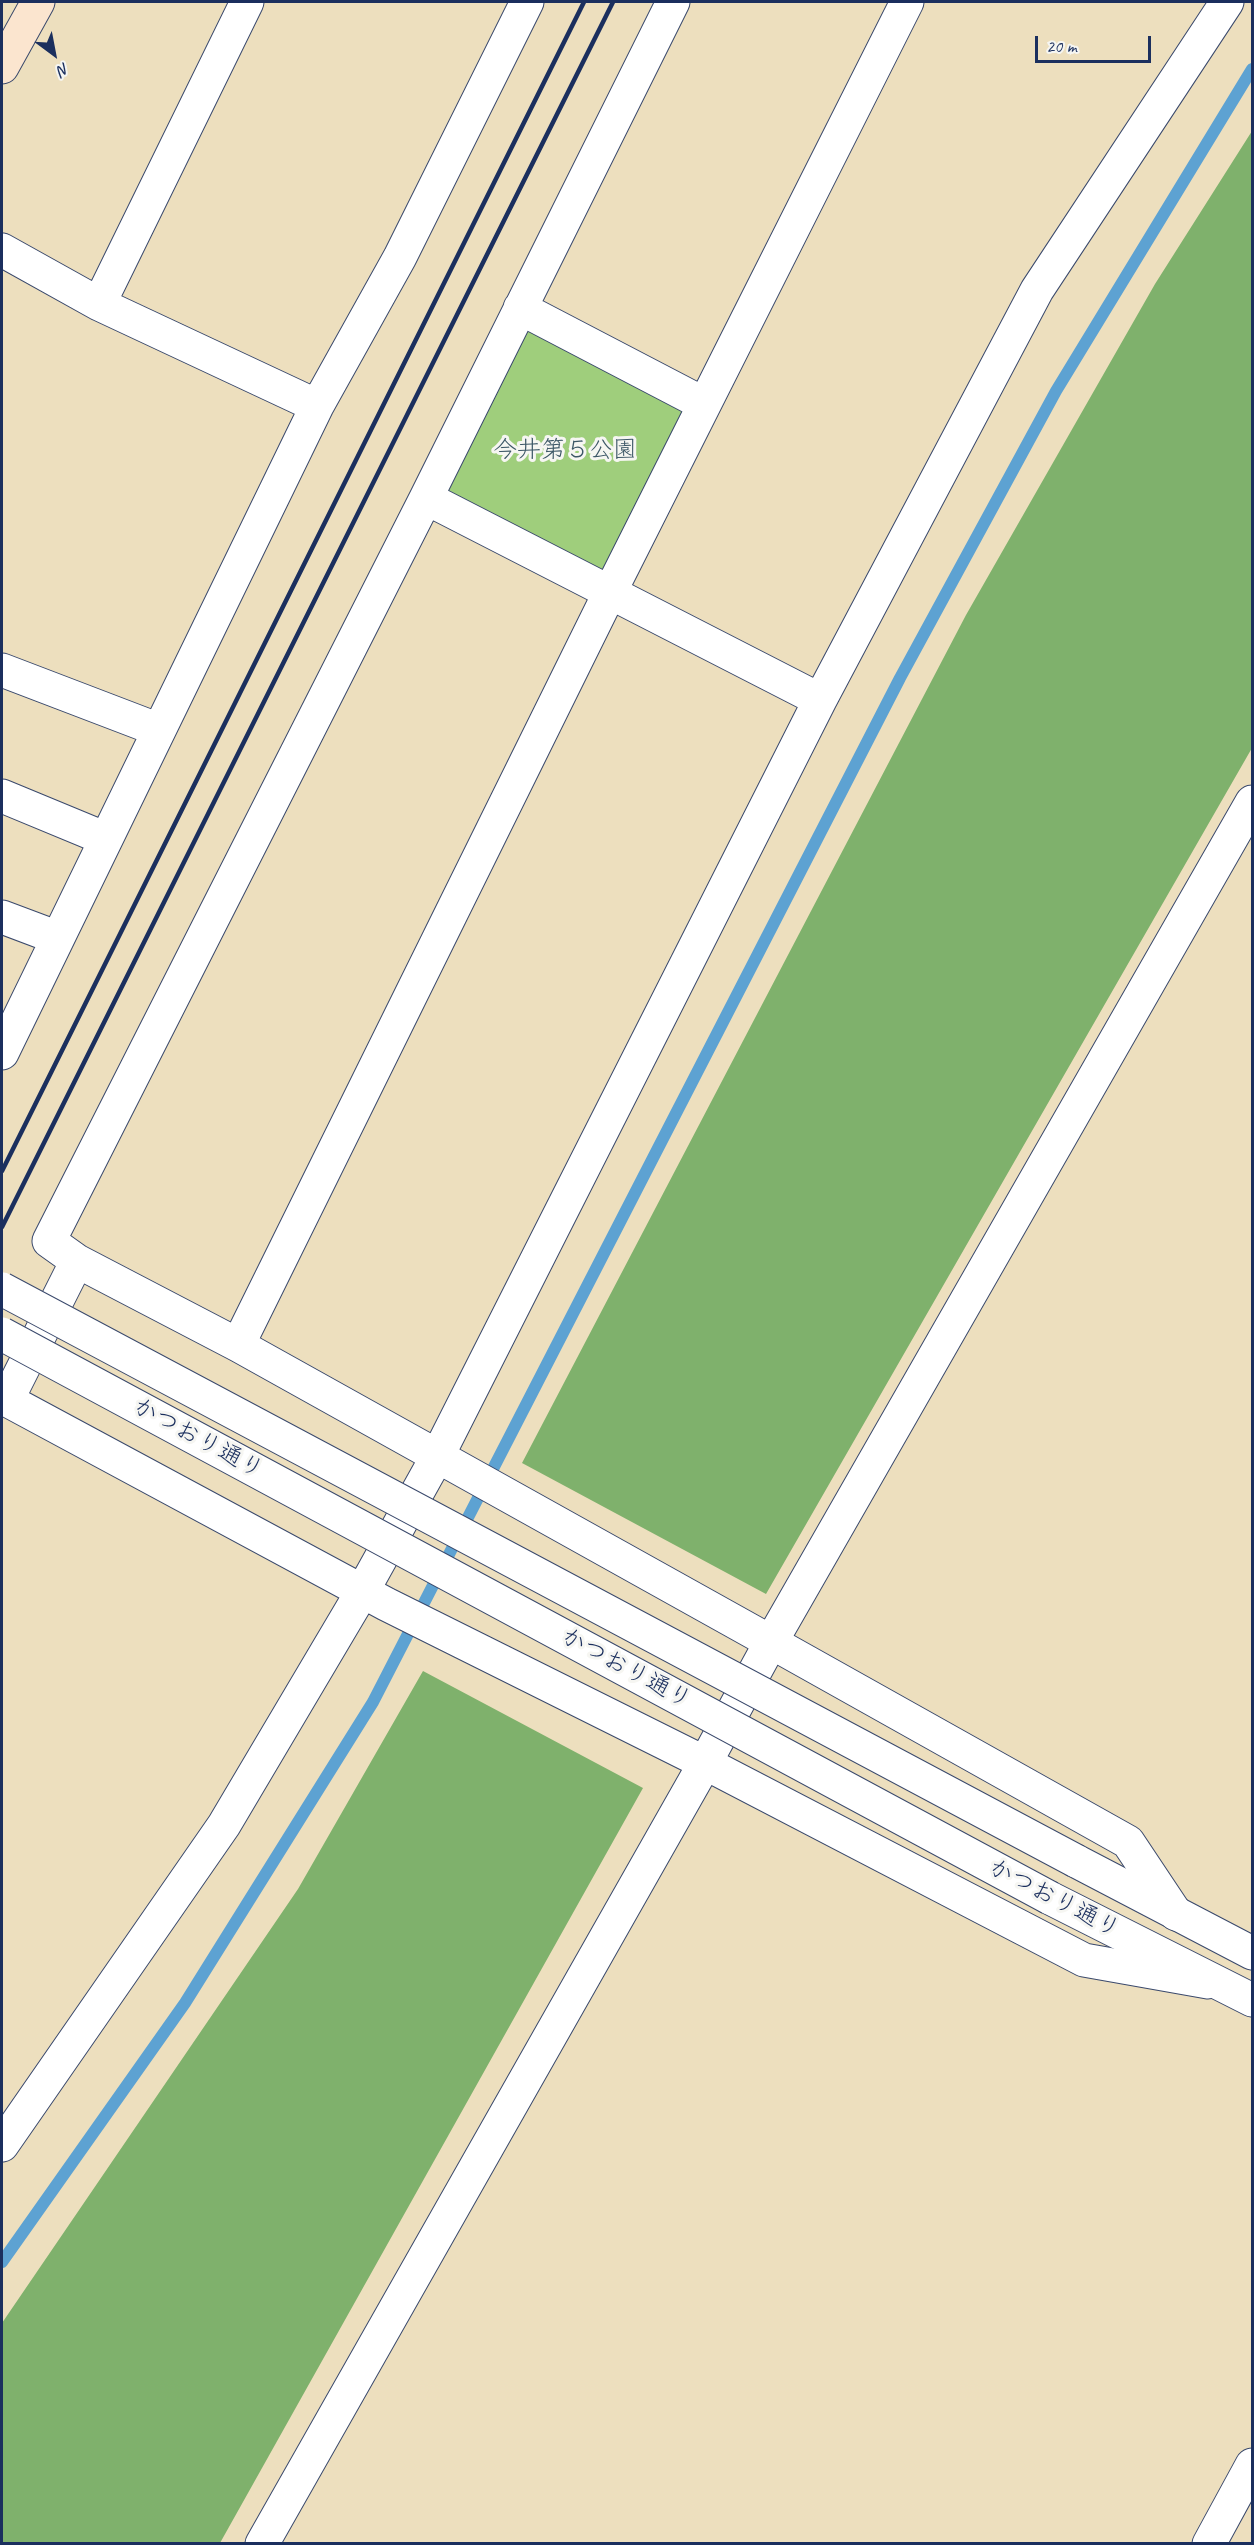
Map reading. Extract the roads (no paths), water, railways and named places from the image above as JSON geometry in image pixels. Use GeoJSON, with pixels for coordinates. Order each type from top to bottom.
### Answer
{"type":"FeatureCollection","features":[{"type":"Feature","properties":{"kind":"main road"},"geometry":{"type":"LineString","coordinates":[[2,67],[38,2]]}},
{"type":"Feature","properties":{"kind":"street"},"geometry":{"type":"LineString","coordinates":[[99,304],[247,2]]}},
{"type":"Feature","properties":{"kind":"street"},"geometry":{"type":"LineString","coordinates":[[4,1044],[317,406],[400,257],[527,2]]}},
{"type":"Feature","properties":{"kind":"street"},"geometry":{"type":"LineString","coordinates":[[673,2],[426,498],[49,1241],[77,1260],[238,1345],[1128,1842],[1176,1914]]}},
{"type":"Feature","properties":{"kind":"street"},"geometry":{"type":"LineString","coordinates":[[238,1345],[610,592],[907,2]]}},
{"type":"Feature","properties":{"kind":"street"},"geometry":{"type":"LineString","coordinates":[[2,2145],[224,1825],[374,1598],[446,1462],[820,700],[1037,290],[1227,2]]}},
{"type":"Feature","properties":{"kind":"street"},"geometry":{"type":"LineString","coordinates":[[2,250],[99,304],[317,406]]}},
{"type":"Feature","properties":{"kind":"street"},"geometry":{"type":"LineString","coordinates":[[520,308],[704,404]]}},
{"type":"Feature","properties":{"kind":"street"},"geometry":{"type":"LineString","coordinates":[[426,498],[820,700]]}},
{"type":"Feature","properties":{"kind":"street"},"geometry":{"type":"LineString","coordinates":[[2,670],[159,730]]}},
{"type":"Feature","properties":{"kind":"street"},"geometry":{"type":"LineString","coordinates":[[2,796],[106,839]]}},
{"type":"Feature","properties":{"kind":"street"},"geometry":{"type":"LineString","coordinates":[[262,2544],[705,1763],[771,1642],[1252,802]]}},
{"type":"Feature","properties":{"kind":"street"},"geometry":{"type":"LineString","coordinates":[[2,917],[58,938]]}},
{"type":"Feature","properties":{"kind":"street"},"geometry":{"type":"LineString","coordinates":[[77,1260],[7,1400],[374,1598],[705,1763],[1084,1959],[1224,1985]]}},
{"type":"Feature","properties":{"kind":"street","name":"かつおり通り"},"geometry":{"type":"LineString","coordinates":[[2,1289],[1252,1953]]}},
{"type":"Feature","properties":{"kind":"street","name":"かつおり通り"},"geometry":{"type":"LineString","coordinates":[[2,1334],[1050,1898],[1252,2000]]}},
{"type":"Feature","properties":{"kind":"street"},"geometry":{"type":"LineString","coordinates":[[1209,2544],[1252,2465]]}},
{"type":"Feature","properties":{"kind":"waterway"},"geometry":{"type":"LineString","coordinates":[[2,2262],[185,2003],[373,1702],[900,678],[1056,391],[1252,69]]}},
{"type":"Feature","properties":{"kind":"railway"},"geometry":{"type":"LineString","coordinates":[[2,1171],[584,2]]}},
{"type":"Feature","properties":{"kind":"railway"},"geometry":{"type":"LineString","coordinates":[[2,1227],[613,2]]}},
{"type":"Feature","properties":{"kind":"park label","name":"今井第５公園"},"geometry":{"type":"Point","coordinates":[565,451]}}]}
